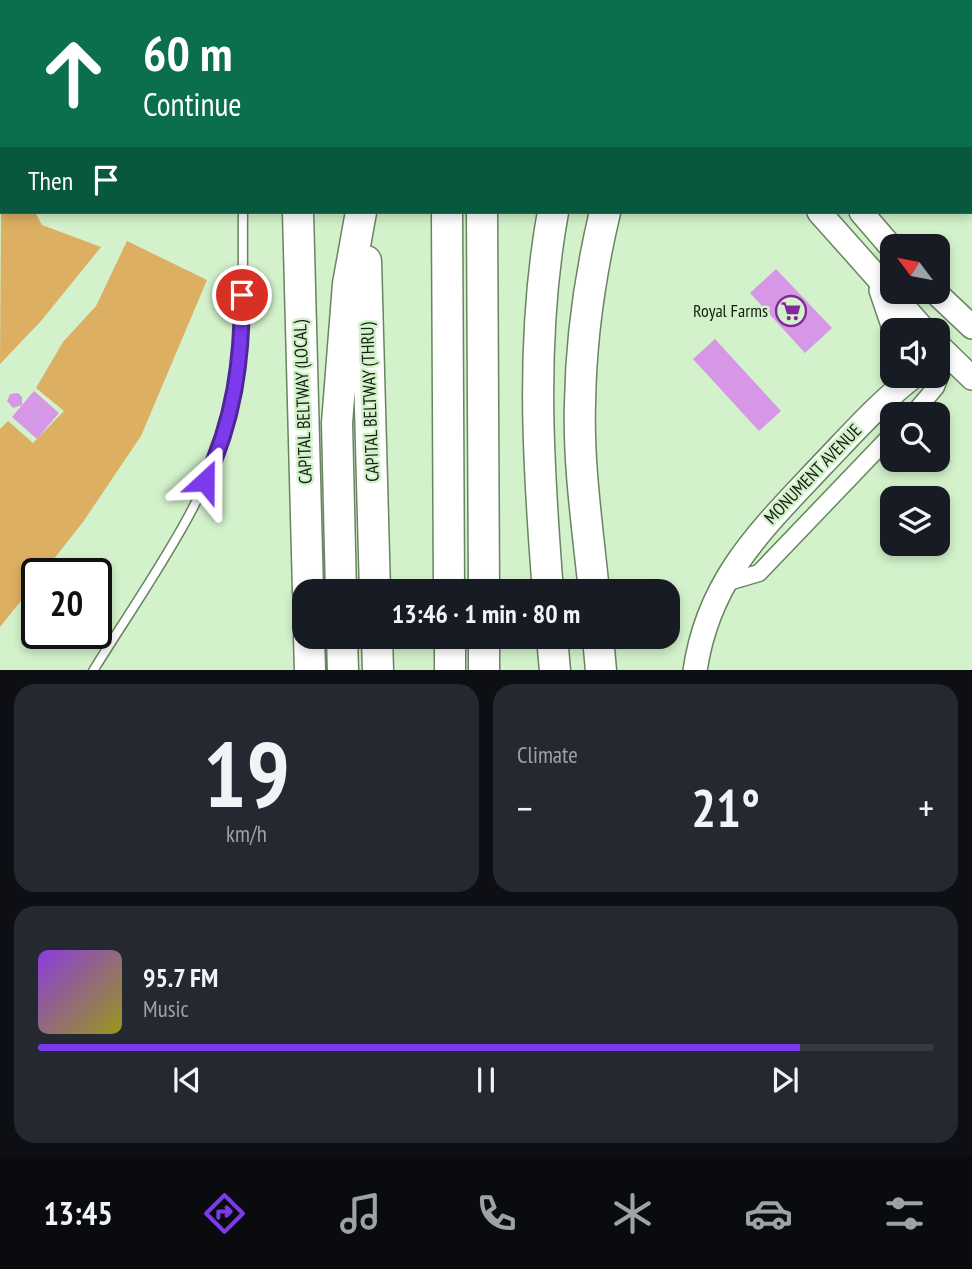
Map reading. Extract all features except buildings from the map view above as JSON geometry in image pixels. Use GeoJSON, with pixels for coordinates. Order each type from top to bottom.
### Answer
{"type":"FeatureCollection","features":[{"type":"Feature","properties":{"kind":"highway","name":"CAPITAL BELTWAY (LOCAL)"},"geometry":{"type":"LineString","coordinates":[[298,214],[308,579]]}},
{"type":"Feature","properties":{"kind":"highway"},"geometry":{"type":"LineString","coordinates":[[341,579],[337,423],[348,284],[363,214]]}},
{"type":"Feature","properties":{"kind":"highway","name":"CAPITAL BELTWAY (THRU)"},"geometry":{"type":"LineString","coordinates":[[363,214],[375,579]]}},
{"type":"Feature","properties":{"kind":"highway"},"geometry":{"type":"LineString","coordinates":[[447,214],[449,579]]}},
{"type":"Feature","properties":{"kind":"highway"},"geometry":{"type":"LineString","coordinates":[[482,214],[484,579]]}},
{"type":"Feature","properties":{"kind":"highway"},"geometry":{"type":"LineString","coordinates":[[547,579],[536,403],[539,327],[553,214]]}},
{"type":"Feature","properties":{"kind":"highway"},"geometry":{"type":"LineString","coordinates":[[593,579],[580,407],[583,334],[590,282],[605,214]]}},
{"type":"Feature","properties":{"kind":"highway"},"geometry":{"type":"LineString","coordinates":[[309,649],[310,670]]}},
{"type":"Feature","properties":{"kind":"highway"},"geometry":{"type":"LineString","coordinates":[[342,649],[343,670]]}},
{"type":"Feature","properties":{"kind":"highway"},"geometry":{"type":"LineString","coordinates":[[377,649],[377,670]]}},
{"type":"Feature","properties":{"kind":"highway"},"geometry":{"type":"LineString","coordinates":[[450,649],[450,670]]}},
{"type":"Feature","properties":{"kind":"highway"},"geometry":{"type":"LineString","coordinates":[[484,649],[484,670]]}},
{"type":"Feature","properties":{"kind":"highway"},"geometry":{"type":"LineString","coordinates":[[553,649],[555,670]]}},
{"type":"Feature","properties":{"kind":"highway"},"geometry":{"type":"LineString","coordinates":[[599,649],[600,670]]}},
{"type":"Feature","properties":{"kind":"main road"},"geometry":{"type":"LineString","coordinates":[[821,214],[913,318]]}},
{"type":"Feature","properties":{"kind":"main road"},"geometry":{"type":"LineString","coordinates":[[863,214],[880,234]]}},
{"type":"Feature","properties":{"kind":"main road"},"geometry":{"type":"LineString","coordinates":[[873,276],[891,318]]}},
{"type":"Feature","properties":{"kind":"main road"},"geometry":{"type":"LineString","coordinates":[[947,304],[972,328],[950,346]]}},
{"type":"Feature","properties":{"kind":"main road"},"geometry":{"type":"LineString","coordinates":[[950,361],[972,378]]}},
{"type":"Feature","properties":{"kind":"main road"},"geometry":{"type":"LineString","coordinates":[[867,418],[884,388]]}},
{"type":"Feature","properties":{"kind":"main road","name":"MONUMENT AVENUE"},"geometry":{"type":"LineString","coordinates":[[695,670],[708,616],[749,542],[867,418],[901,388]]}},
{"type":"Feature","properties":{"kind":"street"},"geometry":{"type":"LineString","coordinates":[[923,402],[935,388]]}},
{"type":"Feature","properties":{"kind":"street","name":"MONUMENT AVENUE"},"geometry":{"type":"LineString","coordinates":[[725,583],[759,573],[880,447]]}},
{"type":"Feature","properties":{"kind":"lane"},"geometry":{"type":"LineString","coordinates":[[93,670],[165,553],[217,457],[235,394],[242,341],[243,214]]}},
{"type":"Feature","properties":{"kind":"shaded area"},"geometry":{"type":"Polygon","coordinates":[[[1,214],[36,214],[42,225],[101,247],[41,321],[0,364],[1,214]]]}},
{"type":"Feature","properties":{"kind":"shaded area"},"geometry":{"type":"Polygon","coordinates":[[[127,241],[207,280],[141,436],[83,522],[55,558],[21,558],[21,601],[0,627],[0,429],[8,421],[33,443],[64,411],[36,388],[63,342],[96,306],[127,241]]]}},
{"type":"Feature","properties":{"kind":"place","name":"Royal Farms"},"geometry":{"type":"Point","coordinates":[791,311]}},
{"type":"Feature","properties":{"kind":"route"},"geometry":{"type":"LineString","coordinates":[[205,481],[217,457],[235,394],[242,341],[242,295]]}}]}
